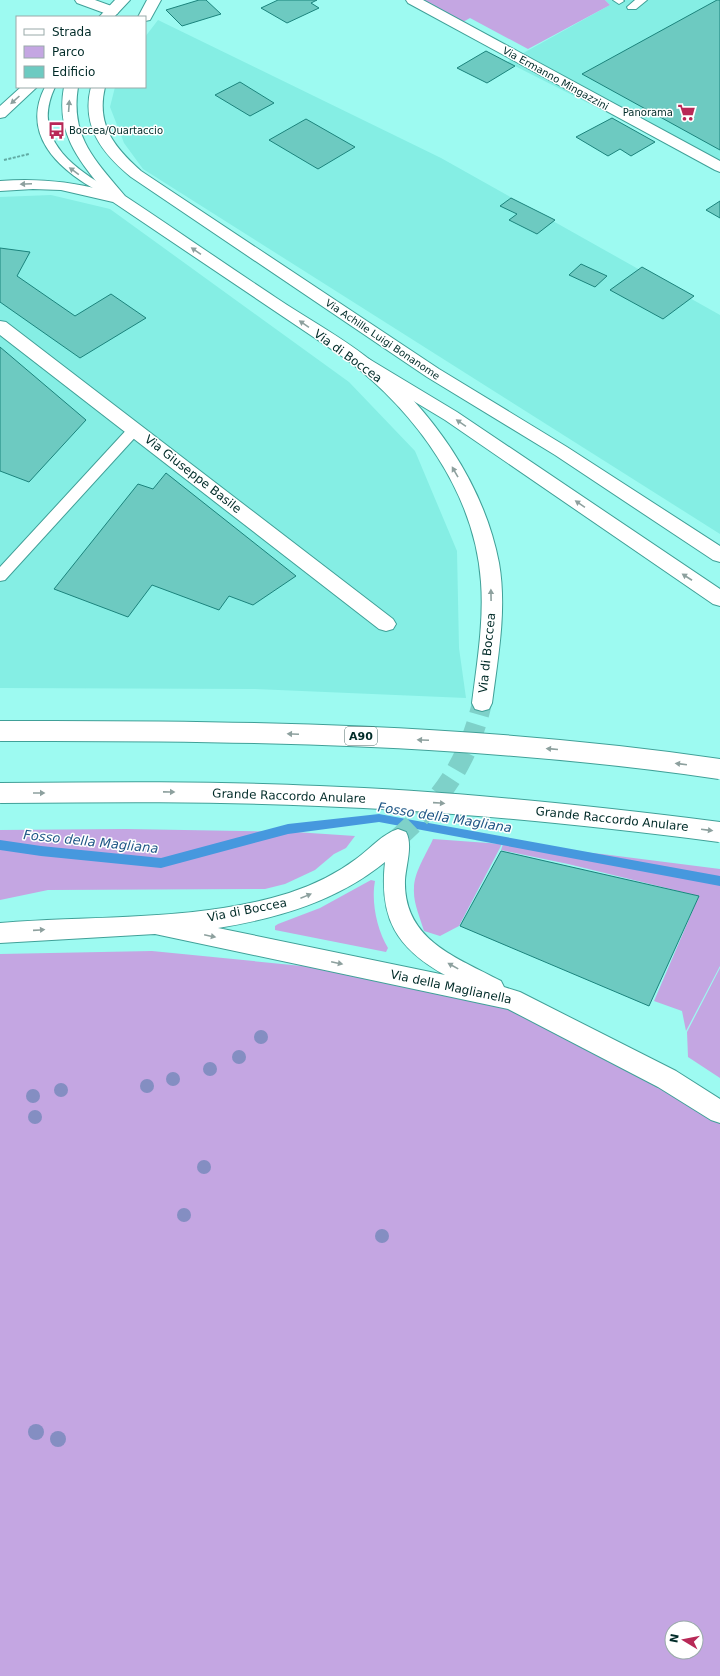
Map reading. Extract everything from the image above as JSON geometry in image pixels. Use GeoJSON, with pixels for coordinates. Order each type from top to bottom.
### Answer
{"type":"FeatureCollection","features":[{"type":"Feature","properties":{"kind":"main road"},"geometry":{"type":"LineString","coordinates":[[82,0],[109,14],[123,0]]}},
{"type":"Feature","properties":{"kind":"main road"},"geometry":{"type":"LineString","coordinates":[[146,16],[154,0]]}},
{"type":"Feature","properties":{"kind":"main road","name":"Via Ermanno Mingazzini"},"geometry":{"type":"LineString","coordinates":[[413,0],[720,167]]}},
{"type":"Feature","properties":{"kind":"main road"},"geometry":{"type":"LineString","coordinates":[[0,114],[29,88]]}},
{"type":"Feature","properties":{"kind":"main road","name":"Via di Boccea"},"geometry":{"type":"LineString","coordinates":[[71,88],[68,116],[76,141],[89,162],[119,199],[363,363],[395,392],[433,437],[458,478],[479,524],[490,565],[492,593],[488,662],[482,703]]}},
{"type":"Feature","properties":{"kind":"main road","name":"Via Achille Luigi Bonanome"},"geometry":{"type":"LineString","coordinates":[[98,88],[93,106],[98,124],[112,152],[136,174],[434,373],[561,451],[720,555]]}},
{"type":"Feature","properties":{"kind":"main road","name":"Via di Boccea"},"geometry":{"type":"LineString","coordinates":[[0,186],[28,183],[56,184],[119,199]]}},
{"type":"Feature","properties":{"kind":"main road","name":"Via Giuseppe Basile"},"geometry":{"type":"LineString","coordinates":[[0,326],[386,624]]}},
{"type":"Feature","properties":{"kind":"main road"},"geometry":{"type":"LineString","coordinates":[[363,363],[451,416],[720,599]]}},
{"type":"Feature","properties":{"kind":"main road","name":"A90"},"geometry":{"type":"LineString","coordinates":[[0,731],[138,730],[384,737],[501,744],[720,769]]}},
{"type":"Feature","properties":{"kind":"main road","name":"Grande Raccordo Anulare"},"geometry":{"type":"LineString","coordinates":[[0,793],[156,792],[365,798],[494,807],[605,818],[720,832]]}},
{"type":"Feature","properties":{"kind":"main road","name":"Via di Boccea"},"geometry":{"type":"LineString","coordinates":[[0,933],[98,926],[158,925],[232,915],[295,901],[332,885],[348,876],[398,838],[395,900],[403,927],[420,947],[512,999]]}},
{"type":"Feature","properties":{"kind":"main road","name":"Via della Maglianella"},"geometry":{"type":"LineString","coordinates":[[158,925],[512,999],[667,1079],[720,1112]]}},
{"type":"Feature","properties":{"kind":"lane"},"geometry":{"type":"LineString","coordinates":[[632,7],[642,0]]}},
{"type":"Feature","properties":{"kind":"lane","name":"Via di Boccea"},"geometry":{"type":"LineString","coordinates":[[50,88],[42,106],[42,117],[51,148],[65,165],[74,172],[119,199]]}},
{"type":"Feature","properties":{"kind":"lane"},"geometry":{"type":"LineString","coordinates":[[0,576],[135,429]]}},
{"type":"Feature","properties":{"kind":"path"},"geometry":{"type":"LineString","coordinates":[[0,161],[51,148]]}},
{"type":"Feature","properties":{"kind":"shaded area"},"geometry":{"type":"Polygon","coordinates":[[[605,0],[720,0],[720,170],[507,62],[610,5],[605,0]]]}},
{"type":"Feature","properties":{"kind":"shaded area"},"geometry":{"type":"Polygon","coordinates":[[[158,20],[441,158],[720,315],[720,534],[143,169],[124,143],[110,107],[115,88],[146,88],[146,36],[158,20]]]}},
{"type":"Feature","properties":{"kind":"shaded area"},"geometry":{"type":"Polygon","coordinates":[[[51,195],[110,209],[349,382],[415,451],[457,551],[459,648],[466,698],[255,689],[0,688],[0,197],[51,195]]]}},
{"type":"Feature","properties":{"kind":"green space"},"geometry":{"type":"Polygon","coordinates":[[[423,0],[605,0],[610,5],[528,49],[470,18],[463,22],[423,0]]]}},
{"type":"Feature","properties":{"kind":"green space"},"geometry":{"type":"Polygon","coordinates":[[[126,829],[295,832],[355,836],[346,848],[334,854],[315,870],[285,884],[265,889],[48,890],[0,900],[0,830],[126,829]]]}},
{"type":"Feature","properties":{"kind":"green space"},"geometry":{"type":"Polygon","coordinates":[[[433,839],[502,844],[459,926],[440,936],[424,931],[414,894],[416,876],[433,839]]]}},
{"type":"Feature","properties":{"kind":"green space"},"geometry":{"type":"Polygon","coordinates":[[[503,844],[602,854],[720,869],[720,966],[686,1031],[682,1011],[654,1001],[699,896],[568,864],[501,850],[503,844]]]}},
{"type":"Feature","properties":{"kind":"green space"},"geometry":{"type":"Polygon","coordinates":[[[371,880],[375,881],[374,907],[381,933],[388,948],[386,952],[275,930],[275,926],[278,924],[320,908],[371,880]]]}},
{"type":"Feature","properties":{"kind":"green space"},"geometry":{"type":"Polygon","coordinates":[[[152,951],[393,975],[550,1018],[720,1121],[720,1676],[0,1676],[0,954],[152,951]]]}},
{"type":"Feature","properties":{"kind":"green space"},"geometry":{"type":"Polygon","coordinates":[[[720,968],[720,1078],[688,1057],[687,1032],[720,968]]]}},
{"type":"Feature","properties":{"kind":"building"},"geometry":{"type":"Polygon","coordinates":[[[199,0],[206,0],[221,14],[182,26],[166,10],[199,0]]]}},
{"type":"Feature","properties":{"kind":"building"},"geometry":{"type":"Polygon","coordinates":[[[278,0],[317,0],[311,3],[319,8],[287,23],[261,8],[278,0]]]}},
{"type":"Feature","properties":{"kind":"building","name":"Panorama"},"geometry":{"type":"Polygon","coordinates":[[[717,0],[720,0],[720,150],[582,74],[717,0]]]}},
{"type":"Feature","properties":{"kind":"building"},"geometry":{"type":"Polygon","coordinates":[[[486,51],[515,66],[487,83],[457,68],[486,51]]]}},
{"type":"Feature","properties":{"kind":"building"},"geometry":{"type":"Polygon","coordinates":[[[240,82],[274,103],[250,116],[215,95],[240,82]]]}},
{"type":"Feature","properties":{"kind":"building"},"geometry":{"type":"Polygon","coordinates":[[[612,118],[655,142],[631,156],[620,149],[608,156],[576,137],[612,118]]]}},
{"type":"Feature","properties":{"kind":"building"},"geometry":{"type":"Polygon","coordinates":[[[306,119],[355,147],[318,169],[269,140],[306,119]]]}},
{"type":"Feature","properties":{"kind":"building"},"geometry":{"type":"Polygon","coordinates":[[[511,198],[555,220],[537,234],[509,220],[517,214],[500,206],[511,198]]]}},
{"type":"Feature","properties":{"kind":"building"},"geometry":{"type":"Polygon","coordinates":[[[720,201],[720,218],[706,210],[720,201]]]}},
{"type":"Feature","properties":{"kind":"building"},"geometry":{"type":"Polygon","coordinates":[[[0,248],[30,252],[17,276],[75,316],[111,294],[146,318],[80,358],[0,302],[0,248]]]}},
{"type":"Feature","properties":{"kind":"building"},"geometry":{"type":"Polygon","coordinates":[[[581,264],[607,276],[595,287],[569,275],[581,264]]]}},
{"type":"Feature","properties":{"kind":"building"},"geometry":{"type":"Polygon","coordinates":[[[642,267],[694,296],[663,319],[610,290],[642,267]]]}},
{"type":"Feature","properties":{"kind":"building"},"geometry":{"type":"Polygon","coordinates":[[[0,347],[86,420],[29,482],[0,471],[0,347]]]}},
{"type":"Feature","properties":{"kind":"building"},"geometry":{"type":"Polygon","coordinates":[[[166,473],[296,576],[253,605],[229,596],[219,610],[152,585],[128,617],[54,589],[138,484],[153,489],[166,473]]]}},
{"type":"Feature","properties":{"kind":"building"},"geometry":{"type":"Polygon","coordinates":[[[501,851],[699,896],[649,1006],[460,926],[501,851]]]}},
{"type":"Feature","properties":{"kind":"waterway","name":"Fosso della Magliana"},"geometry":{"type":"LineString","coordinates":[[0,845],[41,851],[161,863],[288,829],[379,818],[720,881]]}},
{"type":"Feature","properties":{"kind":"tunnel"},"geometry":{"type":"LineString","coordinates":[[398,838],[428,808],[452,778],[469,743],[482,703]]}},
{"type":"Feature","properties":{"kind":"place","name":"Panorama"},"geometry":{"type":"Point","coordinates":[686,112]}},
{"type":"Feature","properties":{"kind":"place","name":"Boccea/Quartaccio"},"geometry":{"type":"Point","coordinates":[56,130]}}]}
